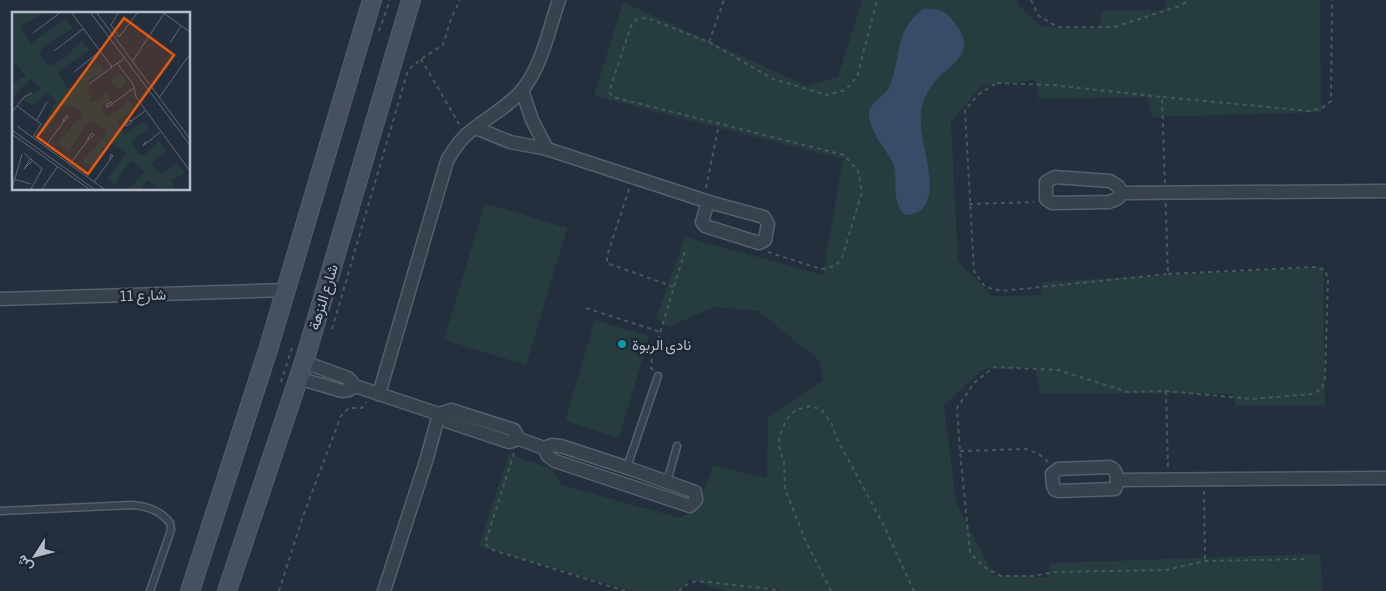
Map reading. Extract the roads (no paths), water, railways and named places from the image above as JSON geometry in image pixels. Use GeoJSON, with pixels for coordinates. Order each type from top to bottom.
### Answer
{"type":"FeatureCollection","features":[{"type":"Feature","properties":{"kind":"main road"},"geometry":{"type":"LineString","coordinates":[[190,591],[268,350],[372,0]]}},
{"type":"Feature","properties":{"kind":"main road","name":"شارع النزهة"},"geometry":{"type":"LineString","coordinates":[[227,591],[301,370],[412,0]]}},
{"type":"Feature","properties":{"kind":"street"},"geometry":{"type":"LineString","coordinates":[[374,393],[447,161],[455,147],[522,90],[538,63],[559,0]]}},
{"type":"Feature","properties":{"kind":"street"},"geometry":{"type":"LineString","coordinates":[[522,90],[532,120],[546,149]]}},
{"type":"Feature","properties":{"kind":"street"},"geometry":{"type":"LineString","coordinates":[[471,132],[546,149],[706,201],[764,217],[768,224],[765,240],[759,243],[705,226],[702,222],[707,205],[706,201]]}},
{"type":"Feature","properties":{"kind":"street"},"geometry":{"type":"LineString","coordinates":[[1123,193],[1118,186],[1110,181],[1055,178],[1046,182],[1046,199],[1048,202],[1100,203],[1117,199],[1123,193],[1386,191]]}},
{"type":"Feature","properties":{"kind":"street","name":"شارع 11"},"geometry":{"type":"LineString","coordinates":[[0,299],[286,290]]}},
{"type":"Feature","properties":{"kind":"street"},"geometry":{"type":"LineString","coordinates":[[301,370],[342,391],[349,390],[355,386],[440,414]]}},
{"type":"Feature","properties":{"kind":"street"},"geometry":{"type":"LineString","coordinates":[[384,591],[440,414],[445,411],[451,410],[514,430],[519,439],[544,448],[552,445],[561,446],[629,468],[695,492],[696,500],[690,506],[626,485],[555,460],[548,456],[544,448]]}},
{"type":"Feature","properties":{"kind":"street"},"geometry":{"type":"LineString","coordinates":[[1110,467],[1114,468],[1116,472],[1116,480],[1115,489],[1111,490],[1059,491],[1055,490],[1053,486],[1054,471],[1058,469],[1110,467]]}},
{"type":"Feature","properties":{"kind":"street"},"geometry":{"type":"LineString","coordinates":[[626,485],[629,468]]}},
{"type":"Feature","properties":{"kind":"street"},"geometry":{"type":"LineString","coordinates":[[1116,480],[1386,478]]}},
{"type":"Feature","properties":{"kind":"lane"},"geometry":{"type":"LineString","coordinates":[[629,468],[658,376]]}},
{"type":"Feature","properties":{"kind":"lane"},"geometry":{"type":"LineString","coordinates":[[667,482],[677,446]]}},
{"type":"Feature","properties":{"kind":"lane"},"geometry":{"type":"LineString","coordinates":[[0,512],[141,505],[160,513],[170,523],[171,530],[150,591]]}},
{"type":"Feature","properties":{"kind":"water"},"geometry":{"type":"Polygon","coordinates":[[[923,9],[936,9],[947,14],[961,32],[964,45],[961,55],[936,81],[923,102],[921,121],[930,189],[925,206],[919,211],[905,215],[900,209],[896,197],[893,164],[872,127],[869,113],[874,103],[889,87],[902,36],[913,18],[923,9]]]}},
{"type":"Feature","properties":{"kind":"place","name":"نادى الربوة"},"geometry":{"type":"Point","coordinates":[622,344]}}]}
